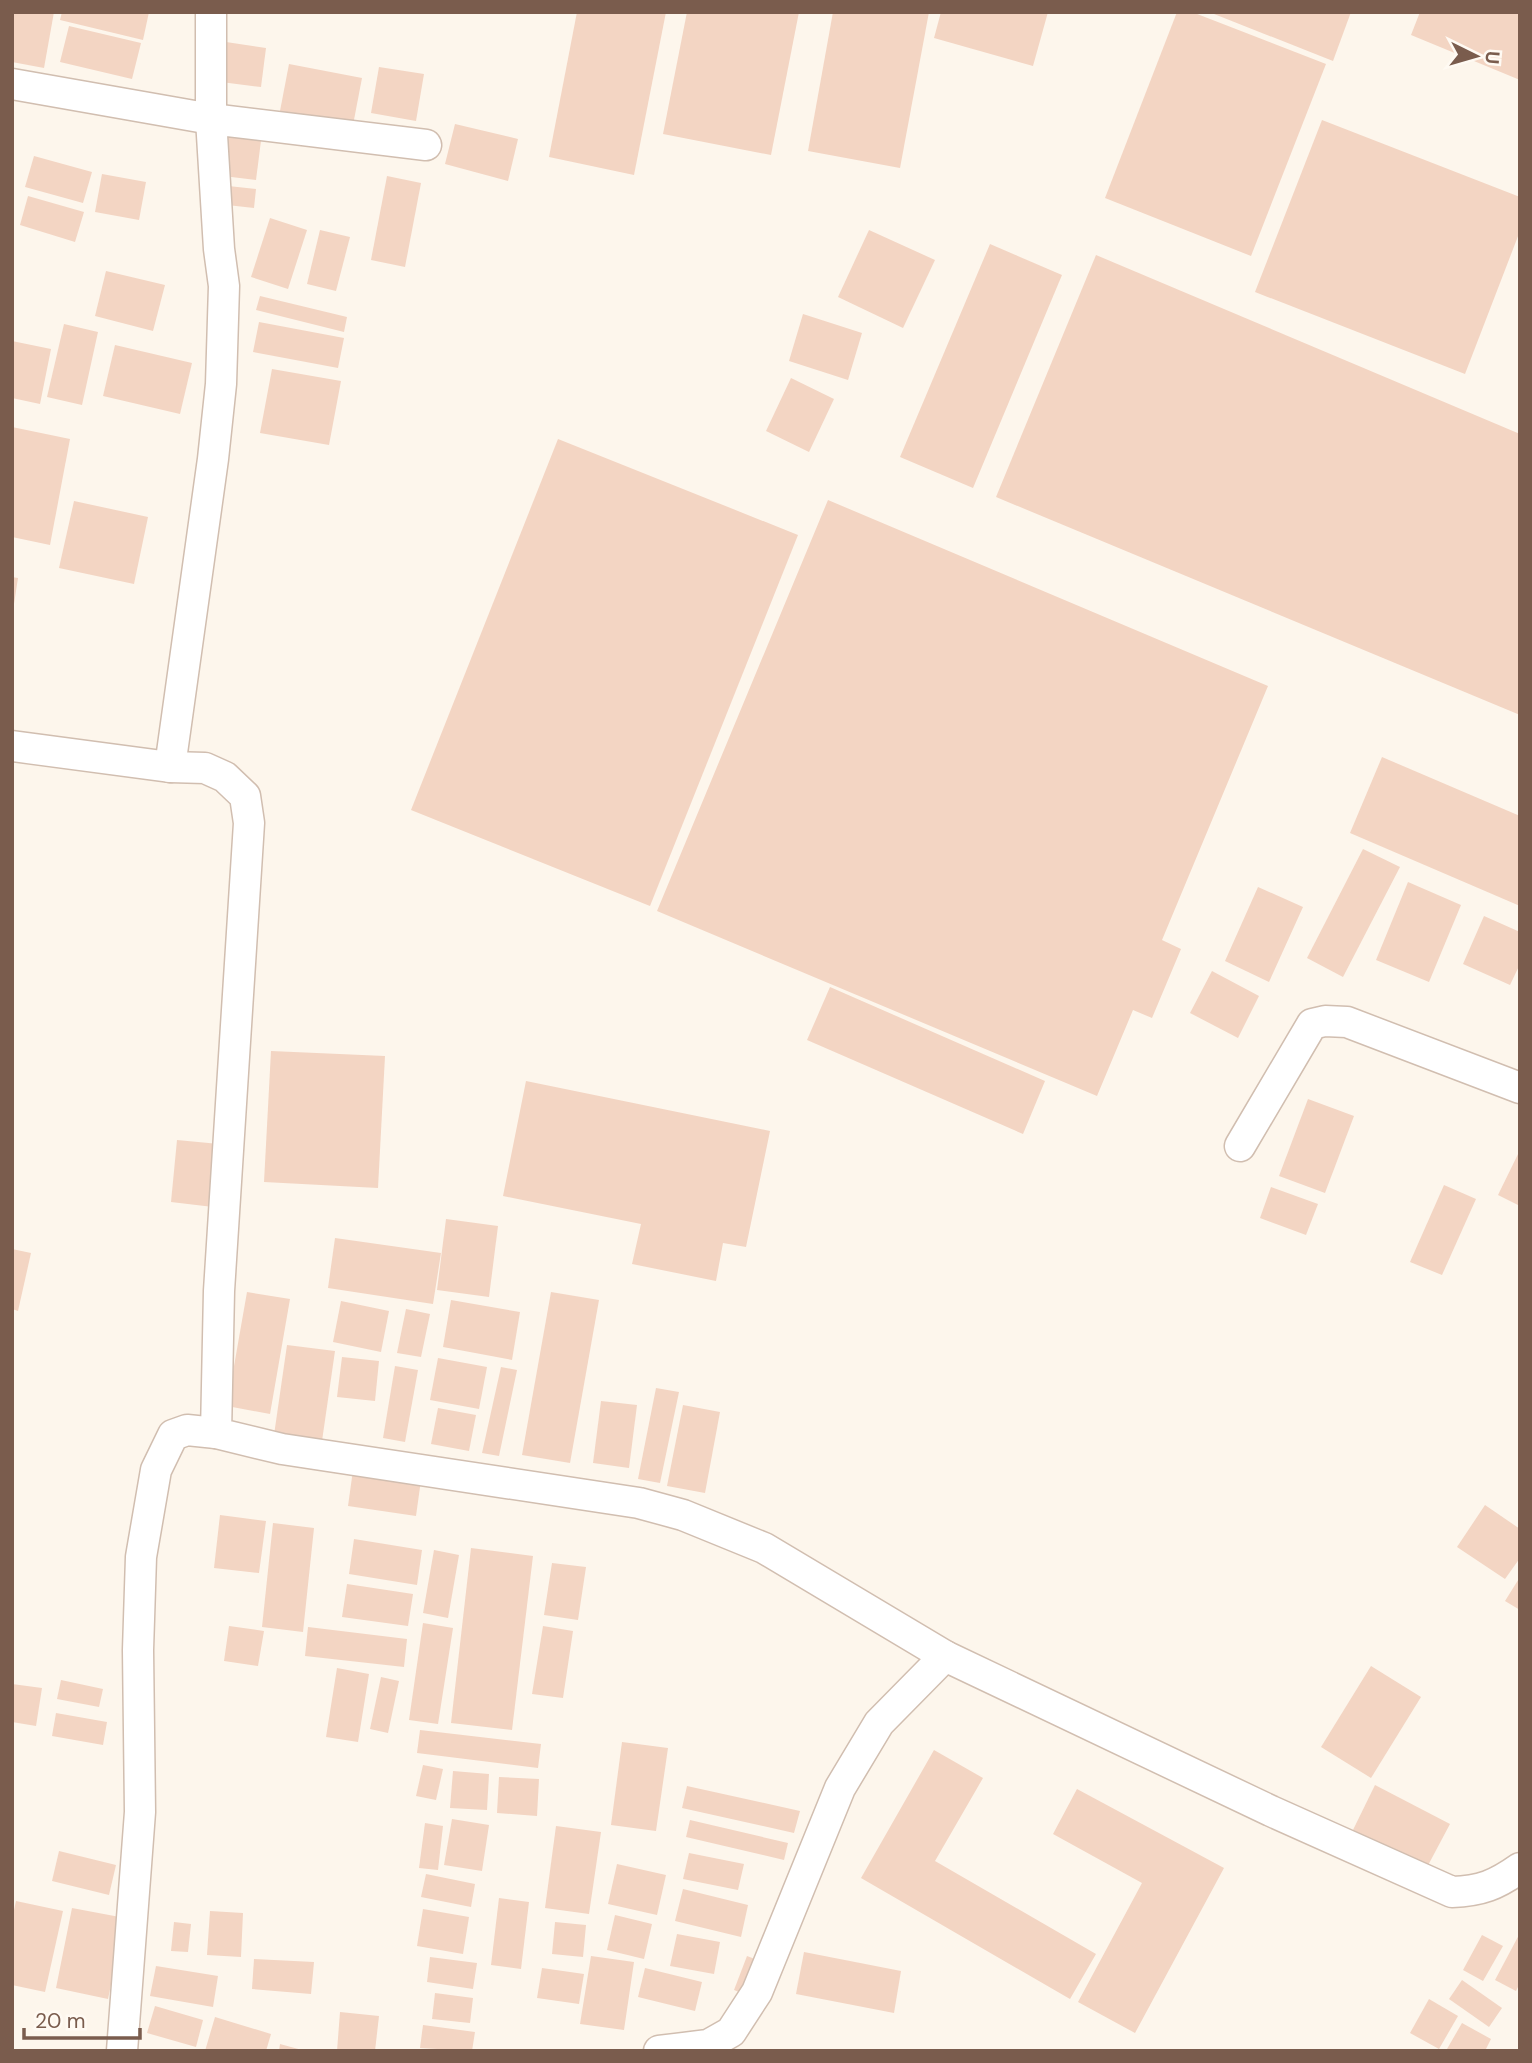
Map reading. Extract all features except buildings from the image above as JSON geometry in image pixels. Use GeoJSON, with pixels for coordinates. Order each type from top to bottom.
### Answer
{"type":"FeatureCollection","features":[{"type":"Feature","properties":{"kind":"street"},"geometry":{"type":"LineString","coordinates":[[170,767],[212,473],[221,384],[224,286],[219,249],[211,119],[211,12]]}},
{"type":"Feature","properties":{"kind":"street"},"geometry":{"type":"LineString","coordinates":[[12,84],[211,119],[426,145]]}},
{"type":"Feature","properties":{"kind":"street"},"geometry":{"type":"LineString","coordinates":[[12,746],[170,767],[205,768],[225,777],[244,796],[249,823],[219,1291],[216,1433]]}},
{"type":"Feature","properties":{"kind":"street"},"geometry":{"type":"LineString","coordinates":[[1240,1146],[1312,1024],[1325,1021],[1347,1022],[1520,1088]]}},
{"type":"Feature","properties":{"kind":"street"},"geometry":{"type":"LineString","coordinates":[[122,2051],[140,1812],[138,1650],[141,1557],[156,1470],[173,1436],[187,1430],[216,1433],[282,1449],[639,1503],[683,1515],[764,1548],[945,1656],[1271,1811],[1451,1892],[1475,1892],[1504,1880],[1520,1868]]}},
{"type":"Feature","properties":{"kind":"street"},"geometry":{"type":"LineString","coordinates":[[659,2051],[708,2046],[731,2032],[757,1992],[840,1788],[879,1723],[945,1656]]}}]}
